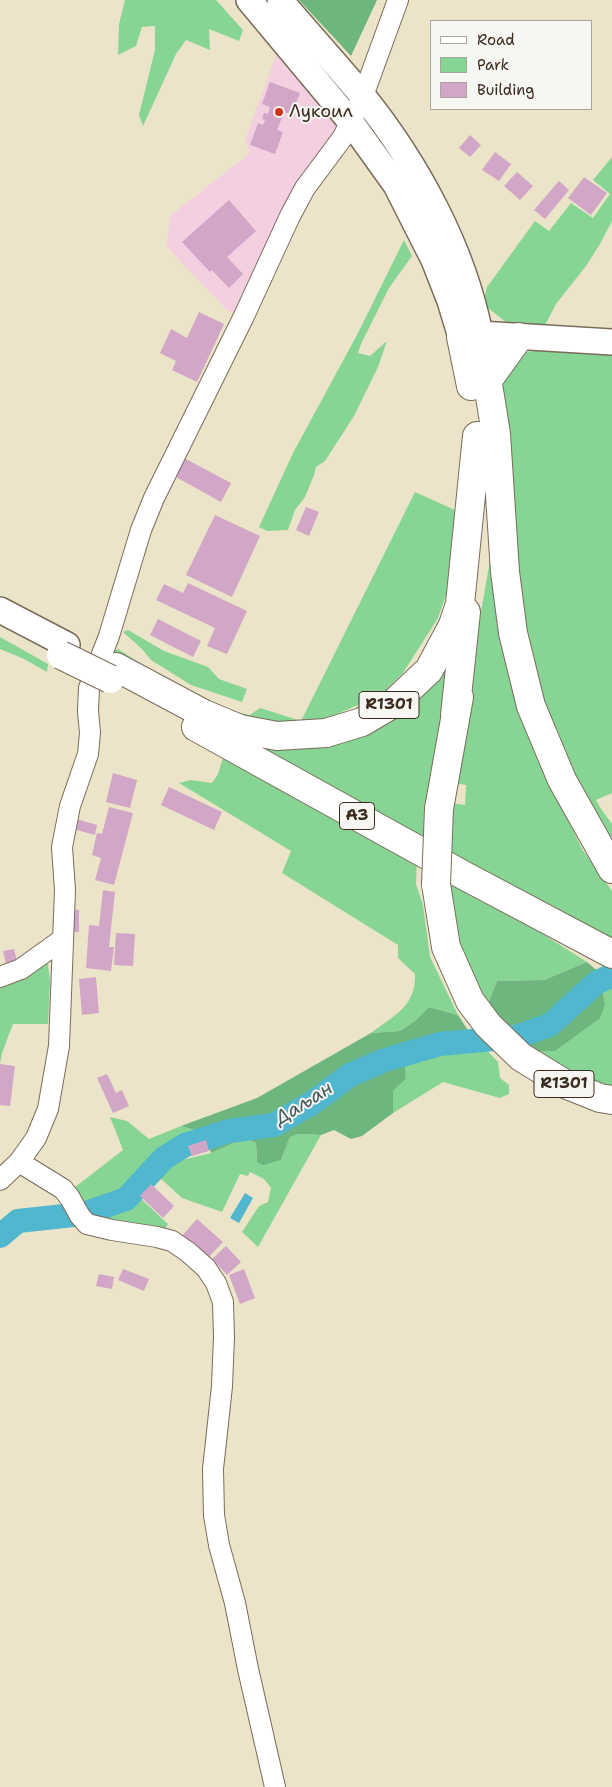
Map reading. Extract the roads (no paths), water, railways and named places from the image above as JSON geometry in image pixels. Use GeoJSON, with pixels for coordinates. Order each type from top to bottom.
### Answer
{"type":"FeatureCollection","features":[{"type":"Feature","properties":{"kind":"highway","name":"R1301"},"geometry":{"type":"LineString","coordinates":[[470,335],[488,380],[487,435],[455,715],[439,809],[436,884],[446,948],[470,1001],[488,1025],[521,1057],[564,1084],[600,1098],[612,1100]]}},
{"type":"Feature","properties":{"kind":"highway","name":"R1301"},"geometry":{"type":"LineString","coordinates":[[470,335],[472,392],[487,435],[513,633],[531,706],[562,780],[612,869]]}},
{"type":"Feature","properties":{"kind":"highway"},"geometry":{"type":"LineString","coordinates":[[488,380],[518,336]]}},
{"type":"Feature","properties":{"kind":"highway","name":"R1301"},"geometry":{"type":"LineString","coordinates":[[113,673],[240,729],[277,736],[326,733],[362,722],[394,703],[429,670],[453,625],[460,604],[487,435]]}},
{"type":"Feature","properties":{"kind":"highway","name":"A3"},"geometry":{"type":"LineString","coordinates":[[64,650],[113,673],[471,868],[609,952]]}},
{"type":"Feature","properties":{"kind":"highway","name":"A3"},"geometry":{"type":"LineString","coordinates":[[113,673],[465,876],[609,952]]}},
{"type":"Feature","properties":{"kind":"main road","name":"R1301"},"geometry":{"type":"LineString","coordinates":[[249,0],[350,121],[396,185],[434,260],[450,301],[470,335]]}},
{"type":"Feature","properties":{"kind":"main road","name":"R1301"},"geometry":{"type":"LineString","coordinates":[[280,0],[363,96],[428,193],[451,241],[474,302],[470,335]]}},
{"type":"Feature","properties":{"kind":"main road"},"geometry":{"type":"LineString","coordinates":[[474,302],[518,336]]}},
{"type":"Feature","properties":{"kind":"main road"},"geometry":{"type":"LineString","coordinates":[[470,335],[612,342]]}},
{"type":"Feature","properties":{"kind":"main road","name":"A3"},"geometry":{"type":"LineString","coordinates":[[0,610],[64,650]]}},
{"type":"Feature","properties":{"kind":"main road","name":"A3"},"geometry":{"type":"LineString","coordinates":[[0,626],[64,650]]}},
{"type":"Feature","properties":{"kind":"street"},"geometry":{"type":"LineString","coordinates":[[0,1180],[19,1162],[36,1138],[48,1109],[58,1046],[65,890],[62,847],[70,806],[88,754],[90,733],[88,711],[89,688],[109,636],[141,530],[154,498],[240,325],[290,216],[305,188],[343,138],[363,96],[398,0]]}},
{"type":"Feature","properties":{"kind":"street"},"geometry":{"type":"LineString","coordinates":[[0,977],[21,969],[63,939]]}},
{"type":"Feature","properties":{"kind":"street"},"geometry":{"type":"LineString","coordinates":[[19,1162],[63,1189],[87,1224],[157,1237],[172,1242],[188,1252],[206,1268],[216,1283],[223,1302],[224,1337],[222,1386],[213,1469],[214,1514],[219,1545],[235,1603],[275,1787]]}},
{"type":"Feature","properties":{"kind":"water"},"geometry":{"type":"Polygon","coordinates":[[[245,1193],[253,1198],[239,1223],[230,1218],[245,1193]]]}},
{"type":"Feature","properties":{"kind":"waterway","name":"Даљан"},"geometry":{"type":"LineString","coordinates":[[0,1236],[18,1221],[83,1214],[126,1199],[164,1158],[185,1145],[229,1131],[274,1125],[312,1103],[350,1075],[385,1060],[440,1044],[516,1037],[550,1025],[596,983],[612,975]]}},
{"type":"Feature","properties":{"kind":"place","name":"Лукоил"},"geometry":{"type":"Point","coordinates":[279,112]}}]}
